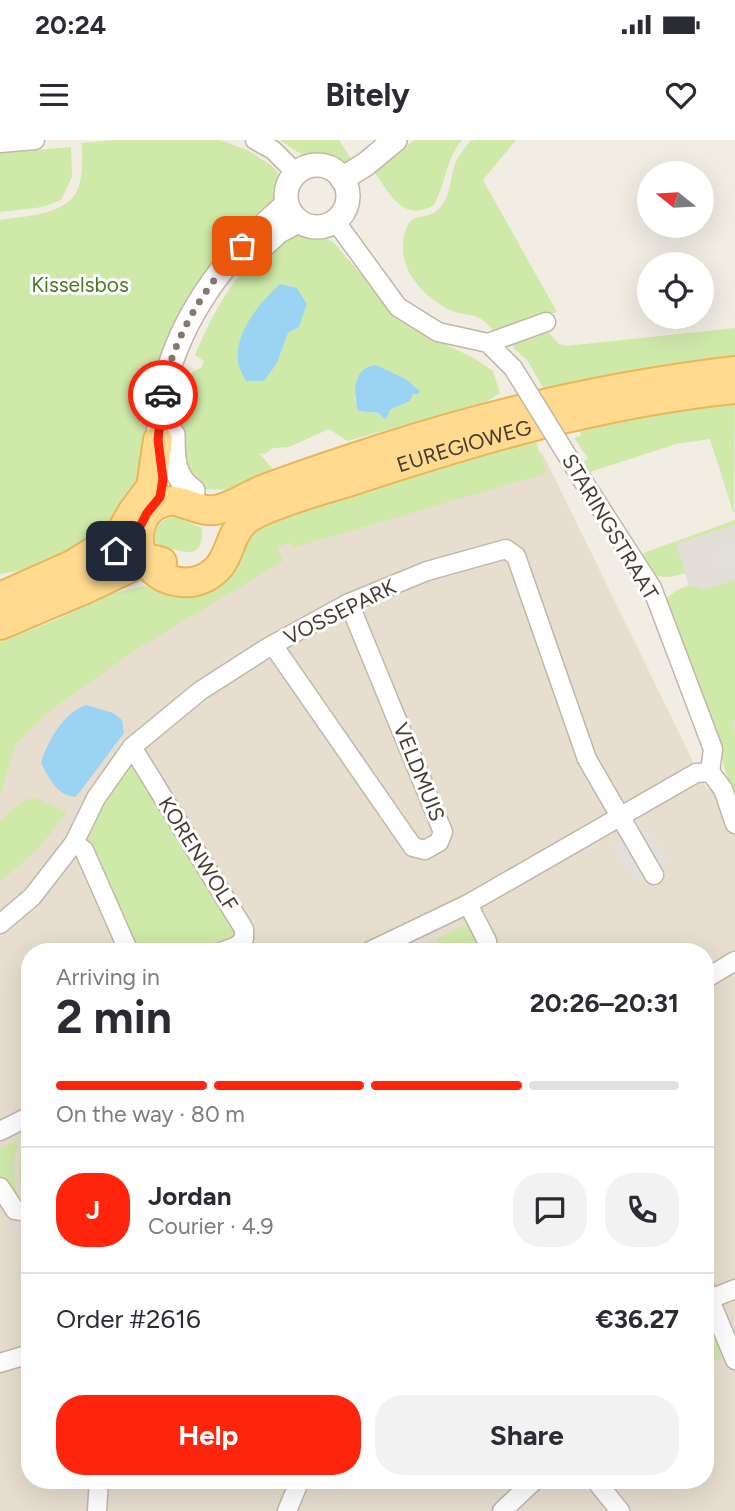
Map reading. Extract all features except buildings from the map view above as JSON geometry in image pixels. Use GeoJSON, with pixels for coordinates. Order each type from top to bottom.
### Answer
{"type":"FeatureCollection","features":[{"type":"Feature","properties":{"kind":"main road","name":"EUREGIOWEG"},"geometry":{"type":"LineString","coordinates":[[203,500],[220,509],[261,491],[383,449],[502,414],[673,379],[735,371]]}},
{"type":"Feature","properties":{"kind":"main road","name":"EUREGIOWEG"},"geometry":{"type":"LineString","coordinates":[[151,567],[171,580],[194,582],[215,571],[225,559],[234,534],[247,519],[321,491],[505,432],[587,412],[676,395],[735,389]]}},
{"type":"Feature","properties":{"kind":"main road"},"geometry":{"type":"LineString","coordinates":[[80,577],[124,529],[132,511],[151,487],[158,440]]}},
{"type":"Feature","properties":{"kind":"main road"},"geometry":{"type":"LineString","coordinates":[[0,625],[80,577],[130,542],[147,517],[174,500],[200,510],[203,500]]}},
{"type":"Feature","properties":{"kind":"main road"},"geometry":{"type":"LineString","coordinates":[[0,597],[80,577],[146,572],[155,560],[185,570],[201,565],[218,545],[219,537],[203,500]]}},
{"type":"Feature","properties":{"kind":"main road"},"geometry":{"type":"LineString","coordinates":[[147,517],[139,542],[151,567]]}},
{"type":"Feature","properties":{"kind":"street"},"geometry":{"type":"LineString","coordinates":[[0,143],[35,140]]}},
{"type":"Feature","properties":{"kind":"street"},"geometry":{"type":"LineString","coordinates":[[255,140],[273,150],[296,173]]}},
{"type":"Feature","properties":{"kind":"street"},"geometry":{"type":"LineString","coordinates":[[342,179],[366,164],[395,140]]}},
{"type":"Feature","properties":{"kind":"street"},"geometry":{"type":"LineString","coordinates":[[321,165],[335,171],[342,179],[346,187],[346,206],[336,222],[318,227],[306,225],[292,212],[287,188],[296,173],[306,167],[321,165]]}},
{"type":"Feature","properties":{"kind":"street"},"geometry":{"type":"LineString","coordinates":[[147,517],[160,497],[163,479],[158,440],[169,370],[184,330],[234,255],[292,212]]}},
{"type":"Feature","properties":{"kind":"street"},"geometry":{"type":"LineString","coordinates":[[203,500],[178,478],[173,449],[178,397],[193,346],[211,309],[230,279],[279,231],[292,212]]}},
{"type":"Feature","properties":{"kind":"street"},"geometry":{"type":"LineString","coordinates":[[336,222],[398,307],[438,332],[488,343],[547,322]]}},
{"type":"Feature","properties":{"kind":"street","name":"STARINGSTRAAT"},"geometry":{"type":"LineString","coordinates":[[488,343],[508,362],[652,589],[713,749],[710,772],[723,789],[735,824]]}},
{"type":"Feature","properties":{"kind":"street","name":"VOSSEPARK"},"geometry":{"type":"LineString","coordinates":[[0,924],[32,897],[74,843],[96,798],[132,747],[200,691],[273,645],[349,603],[427,571],[506,549],[516,556],[587,759],[620,817]]}},
{"type":"Feature","properties":{"kind":"street","name":"VELDMUIS"},"geometry":{"type":"LineString","coordinates":[[273,645],[413,847],[425,850],[439,842],[443,832],[349,603]]}},
{"type":"Feature","properties":{"kind":"street","name":"KORENWOLF"},"geometry":{"type":"LineString","coordinates":[[132,747],[244,929],[244,939],[240,943]]}},
{"type":"Feature","properties":{"kind":"street"},"geometry":{"type":"LineString","coordinates":[[387,943],[468,904],[696,772],[710,772]]}},
{"type":"Feature","properties":{"kind":"street"},"geometry":{"type":"LineString","coordinates":[[620,817],[654,875]]}},
{"type":"Feature","properties":{"kind":"street"},"geometry":{"type":"LineString","coordinates":[[74,843],[84,850],[125,943]]}},
{"type":"Feature","properties":{"kind":"street"},"geometry":{"type":"LineString","coordinates":[[468,904],[487,943]]}},
{"type":"Feature","properties":{"kind":"street"},"geometry":{"type":"LineString","coordinates":[[714,974],[735,961]]}},
{"type":"Feature","properties":{"kind":"street"},"geometry":{"type":"LineString","coordinates":[[0,1131],[21,1120]]}},
{"type":"Feature","properties":{"kind":"street"},"geometry":{"type":"LineString","coordinates":[[0,1186],[15,1210],[21,1213]]}},
{"type":"Feature","properties":{"kind":"street"},"geometry":{"type":"LineString","coordinates":[[714,1294],[735,1289]]}},
{"type":"Feature","properties":{"kind":"street"},"geometry":{"type":"LineString","coordinates":[[714,1312],[735,1360]]}},
{"type":"Feature","properties":{"kind":"street"},"geometry":{"type":"LineString","coordinates":[[0,1363],[21,1357]]}},
{"type":"Feature","properties":{"kind":"street"},"geometry":{"type":"LineString","coordinates":[[97,1511],[98,1489]]}},
{"type":"Feature","properties":{"kind":"street"},"geometry":{"type":"LineString","coordinates":[[287,1511],[296,1489]]}},
{"type":"Feature","properties":{"kind":"street"},"geometry":{"type":"LineString","coordinates":[[502,1511],[525,1489]]}},
{"type":"Feature","properties":{"kind":"street"},"geometry":{"type":"LineString","coordinates":[[603,1489],[621,1511]]}},
{"type":"Feature","properties":{"kind":"shaded area"},"geometry":{"type":"Polygon","coordinates":[[[542,452],[706,788],[731,796],[735,811],[735,1511],[0,1511],[0,647],[73,612],[203,608],[283,535],[542,452]]]}},
{"type":"Feature","properties":{"kind":"shaded area"},"geometry":{"type":"Polygon","coordinates":[[[735,525],[735,770],[731,723],[676,544],[735,525]]]}},
{"type":"Feature","properties":{"kind":"shaded area"},"geometry":{"type":"Polygon","coordinates":[[[735,547],[735,564],[720,569],[716,553],[735,547]]]}},
{"type":"Feature","properties":{"kind":"shaded area"},"geometry":{"type":"Polygon","coordinates":[[[647,826],[667,862],[635,881],[613,846],[647,826]]]}},
{"type":"Feature","properties":{"kind":"green space","name":"Kisselsbos"},"geometry":{"type":"Polygon","coordinates":[[[115,140],[220,140],[249,151],[271,165],[278,173],[281,187],[278,201],[206,287],[148,463],[114,526],[47,566],[0,574],[0,220],[48,212],[69,201],[80,182],[82,143],[115,140]]]}},
{"type":"Feature","properties":{"kind":"green space"},"geometry":{"type":"Polygon","coordinates":[[[280,140],[339,140],[351,159],[342,163],[323,163],[305,156],[280,140]]]}},
{"type":"Feature","properties":{"kind":"green space"},"geometry":{"type":"Polygon","coordinates":[[[414,140],[462,140],[453,155],[434,205],[414,211],[398,204],[375,173],[414,140]]]}},
{"type":"Feature","properties":{"kind":"green space"},"geometry":{"type":"Polygon","coordinates":[[[471,140],[516,140],[483,180],[557,312],[494,332],[476,316],[452,311],[428,295],[409,272],[403,253],[408,225],[416,218],[435,212],[444,202],[456,162],[471,140]]]}},
{"type":"Feature","properties":{"kind":"green space"},"geometry":{"type":"Polygon","coordinates":[[[71,147],[72,177],[61,200],[43,207],[0,212],[0,153],[71,147]]]}},
{"type":"Feature","properties":{"kind":"green space"},"geometry":{"type":"Polygon","coordinates":[[[300,231],[333,242],[398,317],[411,328],[474,358],[493,371],[500,393],[486,402],[347,441],[329,429],[289,447],[273,448],[265,454],[259,453],[277,474],[229,490],[204,489],[187,472],[179,434],[180,415],[189,374],[202,367],[204,361],[195,355],[216,312],[243,271],[266,250],[300,231]],[[297,288],[277,363],[288,333],[299,327],[307,304],[297,288]],[[376,365],[354,396],[358,411],[379,413],[384,419],[390,410],[410,401],[415,386],[376,365]]]}},
{"type":"Feature","properties":{"kind":"green space"},"geometry":{"type":"Polygon","coordinates":[[[735,328],[735,365],[549,398],[527,360],[513,348],[514,342],[547,331],[559,344],[566,346],[735,328]]]}},
{"type":"Feature","properties":{"kind":"green space"},"geometry":{"type":"Polygon","coordinates":[[[735,395],[734,515],[710,439],[676,444],[590,472],[584,461],[588,458],[574,438],[581,436],[579,423],[735,395]]]}},
{"type":"Feature","properties":{"kind":"green space"},"geometry":{"type":"Polygon","coordinates":[[[536,442],[547,473],[292,548],[289,542],[277,548],[283,561],[134,651],[51,710],[15,745],[0,796],[0,642],[56,620],[105,595],[144,586],[170,592],[245,533],[264,523],[497,445],[536,442]]]}},
{"type":"Feature","properties":{"kind":"green space"},"geometry":{"type":"Polygon","coordinates":[[[169,518],[178,518],[202,528],[199,547],[188,552],[157,545],[157,528],[169,518]]]}},
{"type":"Feature","properties":{"kind":"green space"},"geometry":{"type":"Polygon","coordinates":[[[735,520],[735,525],[676,544],[686,573],[670,577],[650,576],[638,555],[735,520]]]}},
{"type":"Feature","properties":{"kind":"green space"},"geometry":{"type":"Polygon","coordinates":[[[735,580],[735,720],[732,722],[735,733],[735,795],[700,692],[663,602],[676,591],[686,587],[702,590],[735,580]]]}},
{"type":"Feature","properties":{"kind":"green space"},"geometry":{"type":"Polygon","coordinates":[[[121,769],[138,769],[238,932],[230,943],[129,943],[85,835],[121,769]]]}},
{"type":"Feature","properties":{"kind":"green space"},"geometry":{"type":"Polygon","coordinates":[[[34,797],[67,812],[38,849],[0,882],[0,822],[21,802],[34,797]]]}},
{"type":"Feature","properties":{"kind":"green space"},"geometry":{"type":"Polygon","coordinates":[[[467,924],[478,943],[438,943],[436,939],[467,924]]]}},
{"type":"Feature","properties":{"kind":"green space"},"geometry":{"type":"Polygon","coordinates":[[[19,1139],[13,1167],[17,1193],[10,1195],[0,1179],[0,1148],[19,1139]]]}},
{"type":"Feature","properties":{"kind":"green space"},"geometry":{"type":"Polygon","coordinates":[[[21,1150],[21,1188],[19,1171],[21,1150]]]}},
{"type":"Feature","properties":{"kind":"green space"},"geometry":{"type":"Polygon","coordinates":[[[714,1337],[721,1356],[714,1362],[714,1337]]]}},
{"type":"Feature","properties":{"kind":"water"},"geometry":{"type":"Polygon","coordinates":[[[280,284],[297,288],[307,304],[299,327],[288,333],[277,363],[264,381],[246,381],[239,366],[239,343],[256,310],[280,284]]]}},
{"type":"Feature","properties":{"kind":"water"},"geometry":{"type":"Polygon","coordinates":[[[376,365],[406,379],[420,391],[413,394],[410,401],[390,410],[384,419],[379,413],[358,411],[356,404],[355,389],[359,376],[363,370],[376,365]]]}},
{"type":"Feature","properties":{"kind":"water"},"geometry":{"type":"Polygon","coordinates":[[[86,705],[113,713],[122,720],[124,733],[75,797],[58,789],[41,763],[47,746],[64,721],[86,705]]]}},
{"type":"Feature","properties":{"kind":"way so far"},"geometry":{"type":"LineString","coordinates":[[163,395],[174,352],[184,330],[212,285],[242,246]]}},
{"type":"Feature","properties":{"kind":"route"},"geometry":{"type":"LineString","coordinates":[[116,551],[135,536],[147,513],[160,497],[163,479],[158,440],[163,395]]}}]}
